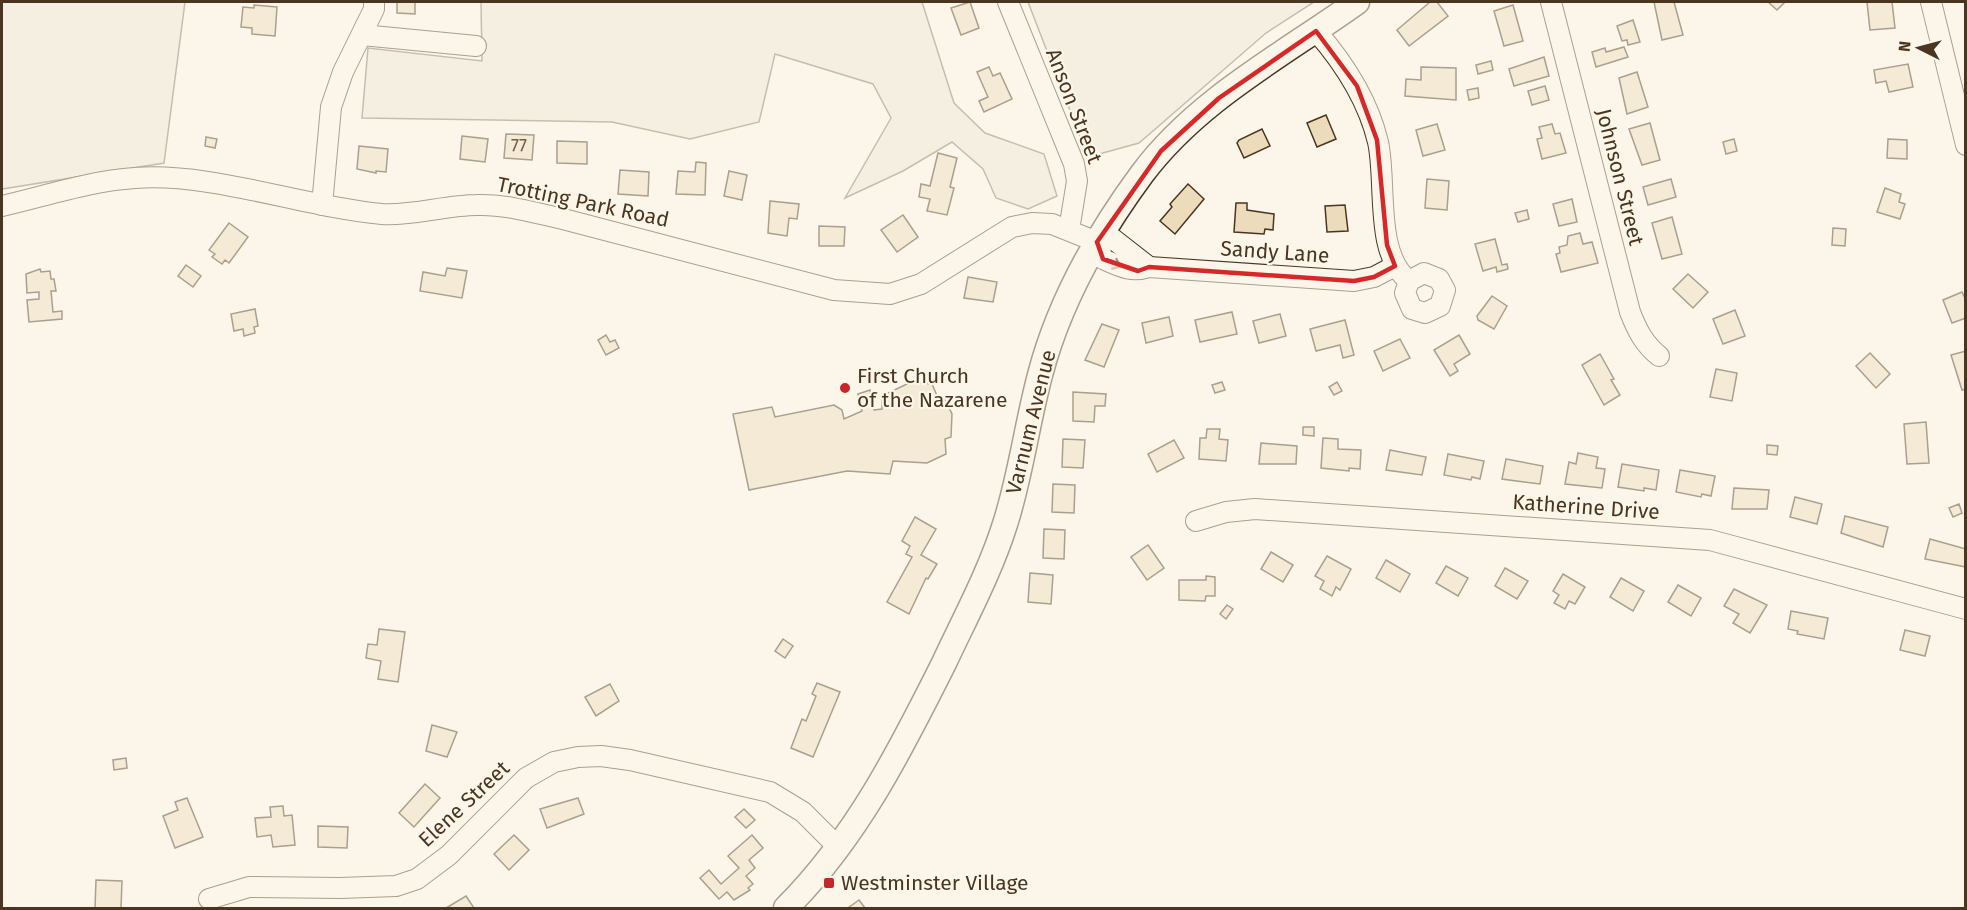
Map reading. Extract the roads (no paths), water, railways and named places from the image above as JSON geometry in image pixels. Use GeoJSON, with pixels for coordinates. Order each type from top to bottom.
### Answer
{"type":"FeatureCollection","features":[{"type":"Feature","properties":{"kind":"main road","name":"Varnum Avenue"},"geometry":{"type":"LineString","coordinates":[[786,909],[839,848],[894,761],[982,584],[1009,511],[1046,353],[1067,298],[1097,242],[1138,180],[1178,133],[1238,84],[1357,2]]}},
{"type":"Feature","properties":{"kind":"street"},"geometry":{"type":"LineString","coordinates":[[322,205],[331,107],[343,72],[363,35],[374,2]]}},
{"type":"Feature","properties":{"kind":"street","name":"Anson Street"},"geometry":{"type":"LineString","coordinates":[[1008,2],[1074,164],[1077,181],[1070,230]]}},
{"type":"Feature","properties":{"kind":"street","name":"Johnson Street"},"geometry":{"type":"LineString","coordinates":[[1551,2],[1630,312],[1649,348],[1659,356]]}},
{"type":"Feature","properties":{"kind":"street"},"geometry":{"type":"LineString","coordinates":[[1931,2],[1965,145]]}},
{"type":"Feature","properties":{"kind":"street"},"geometry":{"type":"LineString","coordinates":[[1316,31],[1332,49],[1356,86],[1374,131],[1384,185],[1387,245],[1395,266],[1409,281]]}},
{"type":"Feature","properties":{"kind":"street"},"geometry":{"type":"LineString","coordinates":[[363,35],[476,46]]}},
{"type":"Feature","properties":{"kind":"street","name":"Trotting Park Road"},"geometry":{"type":"LineString","coordinates":[[2,206],[90,183],[137,177],[198,181],[322,205],[385,214],[478,205],[520,210],[688,250],[834,290],[890,294],[921,284],[1012,227],[1032,223],[1052,224],[1097,242]]}},
{"type":"Feature","properties":{"kind":"street","name":"Sandy Lane"},"geometry":{"type":"LineString","coordinates":[[1097,242],[1113,239],[1149,267],[1354,281],[1374,278],[1395,266]]}},
{"type":"Feature","properties":{"kind":"street","name":"Katherine Drive"},"geometry":{"type":"LineString","coordinates":[[1196,521],[1226,512],[1255,509],[1710,540],[1965,609]]}},
{"type":"Feature","properties":{"kind":"street","name":"Elene Street"},"geometry":{"type":"LineString","coordinates":[[209,899],[249,887],[352,888],[396,885],[417,879],[449,855],[526,778],[554,762],[578,757],[601,756],[630,759],[770,792],[803,812],[839,848]]}},
{"type":"Feature","properties":{"kind":"place","name":"First Church of the Nazarene"},"geometry":{"type":"Point","coordinates":[845,388]}},
{"type":"Feature","properties":{"kind":"place","name":"Westminster Village"},"geometry":{"type":"Point","coordinates":[829,883]}}]}
